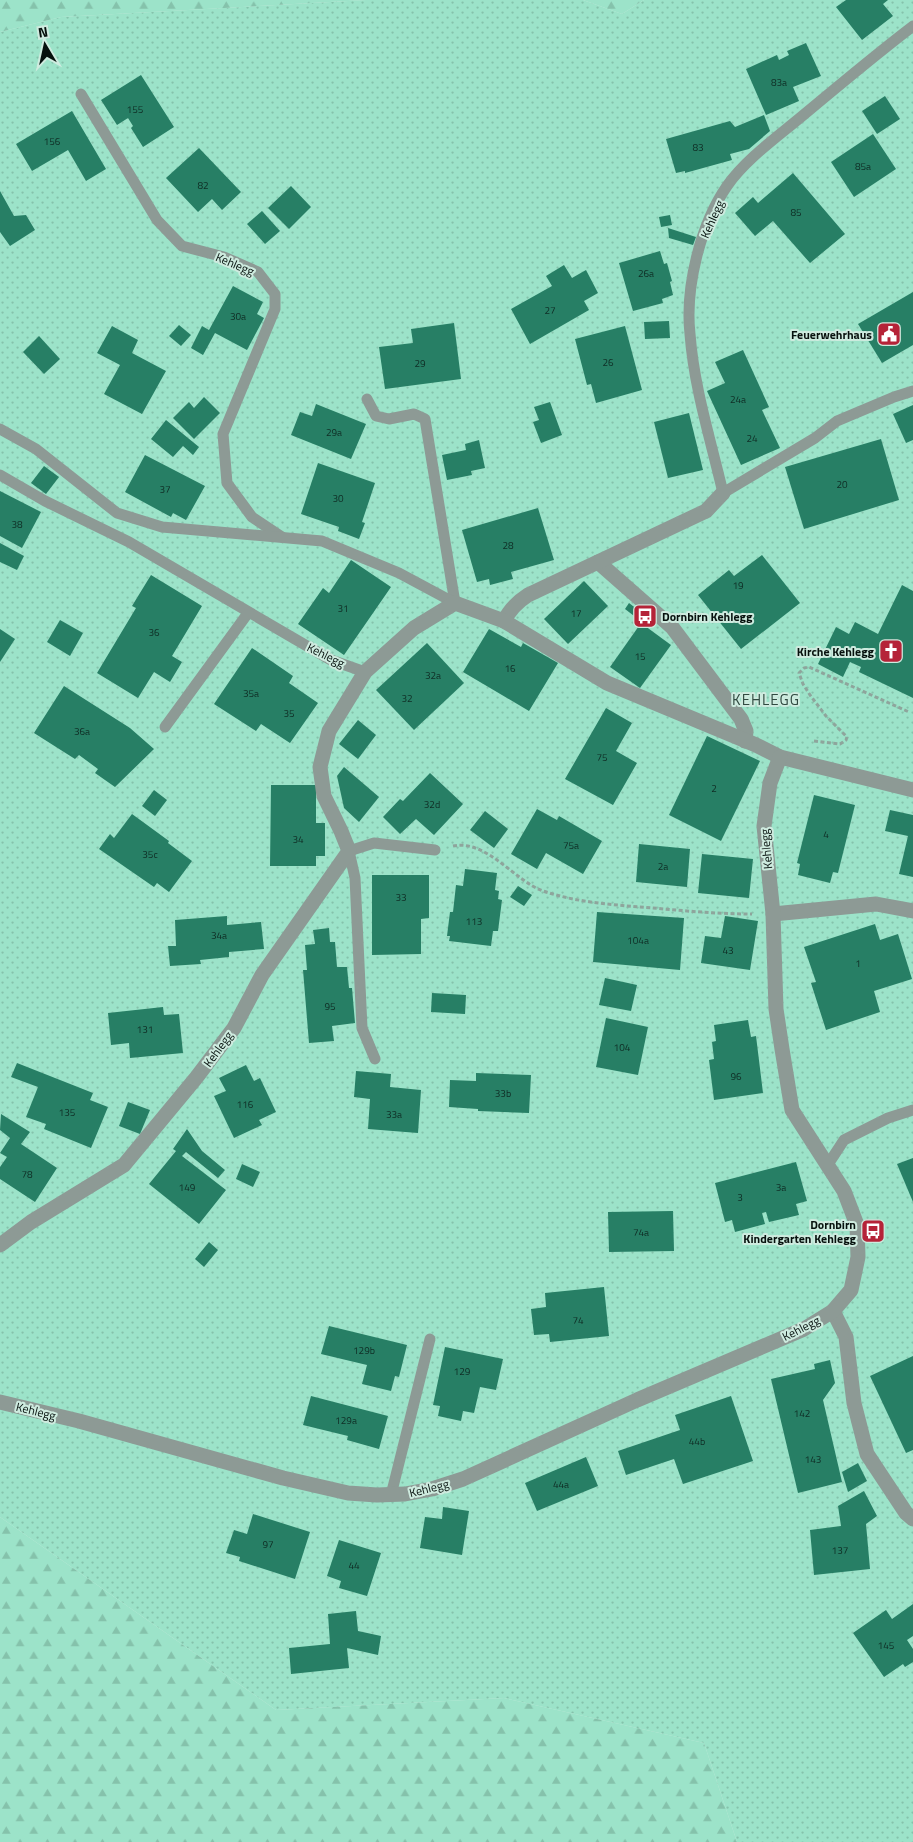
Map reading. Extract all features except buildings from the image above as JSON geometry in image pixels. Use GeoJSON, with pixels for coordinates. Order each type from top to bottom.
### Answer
{"type":"FeatureCollection","features":[{"type":"Feature","properties":{"kind":"street"},"geometry":{"type":"LineString","coordinates":[[504,621],[517,602],[528,595],[706,511],[723,494]]}},
{"type":"Feature","properties":{"kind":"street"},"geometry":{"type":"LineString","coordinates":[[598,562],[672,627],[741,719],[746,730],[745,741]]}},
{"type":"Feature","properties":{"kind":"street"},"geometry":{"type":"LineString","coordinates":[[348,851],[341,831],[324,796],[320,767],[329,731],[365,672],[414,628],[455,603]]}},
{"type":"Feature","properties":{"kind":"street","name":"Kehlegg"},"geometry":{"type":"LineString","coordinates":[[455,603],[504,621],[607,683],[780,757],[913,790]]}},
{"type":"Feature","properties":{"kind":"street","name":"Kehlegg"},"geometry":{"type":"LineString","coordinates":[[0,1402],[283,1478],[348,1493],[405,1494],[432,1489],[462,1479],[637,1400],[804,1329],[833,1311],[851,1290],[858,1257],[857,1226],[844,1191],[792,1110],[776,1009],[773,914],[764,826],[770,783],[780,757]]}},
{"type":"Feature","properties":{"kind":"street","name":"Kehlegg"},"geometry":{"type":"LineString","coordinates":[[0,1245],[31,1222],[124,1165],[196,1078],[234,1028],[262,975],[348,851]]}},
{"type":"Feature","properties":{"kind":"street"},"geometry":{"type":"LineString","coordinates":[[773,914],[876,904],[913,911]]}},
{"type":"Feature","properties":{"kind":"street","name":"Kehlegg"},"geometry":{"type":"LineString","coordinates":[[833,1311],[846,1337],[854,1403],[867,1454],[906,1513],[913,1519]]}},
{"type":"Feature","properties":{"kind":"lane","name":"Kehlegg"},"geometry":{"type":"LineString","coordinates":[[723,494],[693,363],[689,332],[690,299],[696,258],[708,220],[727,186],[752,159],[913,26]]}},
{"type":"Feature","properties":{"kind":"lane","name":"Kehlegg"},"geometry":{"type":"LineString","coordinates":[[81,94],[163,227],[182,246],[224,257],[258,272],[275,294],[275,309],[223,434],[227,483],[252,517],[282,537]]}},
{"type":"Feature","properties":{"kind":"lane"},"geometry":{"type":"LineString","coordinates":[[723,494],[815,438],[837,421],[913,391]]}},
{"type":"Feature","properties":{"kind":"lane"},"geometry":{"type":"LineString","coordinates":[[367,399],[376,416],[390,419],[414,414],[425,419],[455,603]]}},
{"type":"Feature","properties":{"kind":"lane","name":"Kehlegg"},"geometry":{"type":"LineString","coordinates":[[0,429],[36,449],[116,513],[162,528],[322,541],[399,574],[455,603]]}},
{"type":"Feature","properties":{"kind":"lane","name":"Kehlegg"},"geometry":{"type":"LineString","coordinates":[[0,475],[45,501],[129,542],[331,660],[365,672]]}},
{"type":"Feature","properties":{"kind":"lane"},"geometry":{"type":"LineString","coordinates":[[166,727],[248,613]]}},
{"type":"Feature","properties":{"kind":"lane"},"geometry":{"type":"LineString","coordinates":[[374,1059],[362,1028],[355,878],[348,851],[374,843],[435,850]]}},
{"type":"Feature","properties":{"kind":"lane"},"geometry":{"type":"LineString","coordinates":[[827,1166],[844,1140],[888,1118],[913,1110]]}},
{"type":"Feature","properties":{"kind":"lane"},"geometry":{"type":"LineString","coordinates":[[391,1495],[430,1339]]}},
{"type":"Feature","properties":{"kind":"path"},"geometry":{"type":"LineString","coordinates":[[811,741],[840,744],[847,737],[826,716],[803,684],[799,676],[804,668],[808,667],[909,712]]}},
{"type":"Feature","properties":{"kind":"path"},"geometry":{"type":"LineString","coordinates":[[435,850],[462,845],[486,853],[541,890],[572,899],[619,906],[773,914]]}},
{"type":"Feature","properties":{"kind":"green space"},"geometry":{"type":"Polygon","coordinates":[[[0,0],[366,0],[61,17],[0,32],[0,0]]]}},
{"type":"Feature","properties":{"kind":"green space"},"geometry":{"type":"Polygon","coordinates":[[[366,0],[583,0],[622,14],[644,0],[913,0],[913,1842],[737,1842],[704,1743],[504,1698],[276,1710],[0,1517],[0,32],[61,17],[366,0]]]}},
{"type":"Feature","properties":{"kind":"green space"},"geometry":{"type":"Polygon","coordinates":[[[583,0],[644,0],[622,14],[583,0]]]}},
{"type":"Feature","properties":{"kind":"green space"},"geometry":{"type":"Polygon","coordinates":[[[0,1517],[276,1710],[504,1698],[704,1743],[737,1842],[0,1842],[0,1517]]]}},
{"type":"Feature","properties":{"kind":"place","name":"Feuerwehrhaus"},"geometry":{"type":"Point","coordinates":[889,334]}},
{"type":"Feature","properties":{"kind":"place","name":"Dornbirn Kehlegg"},"geometry":{"type":"Point","coordinates":[645,616]}},
{"type":"Feature","properties":{"kind":"place","name":"Kirche Kehlegg"},"geometry":{"type":"Point","coordinates":[891,651]}},
{"type":"Feature","properties":{"kind":"place","name":"Dornbirn Kindergarten Kehlegg"},"geometry":{"type":"Point","coordinates":[873,1231]}},
{"type":"Feature","properties":{"kind":"district","name":"KEHLEGG"},"geometry":{"type":"Point","coordinates":[766,699]}}]}
